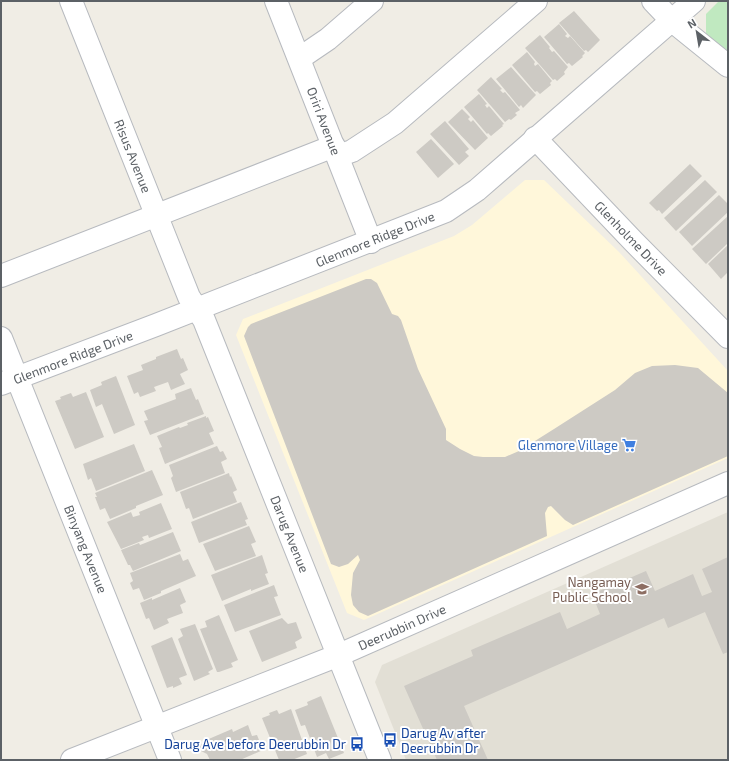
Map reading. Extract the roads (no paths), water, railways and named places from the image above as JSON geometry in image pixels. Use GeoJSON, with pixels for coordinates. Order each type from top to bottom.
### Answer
{"type":"FeatureCollection","features":[{"type":"Feature","properties":{"kind":"street","name":"Risus Avenue"},"geometry":{"type":"LineString","coordinates":[[71,1],[189,298],[196,309]]}},
{"type":"Feature","properties":{"kind":"street","name":"Oriri Avenue"},"geometry":{"type":"LineString","coordinates":[[276,1],[300,58],[371,242]]}},
{"type":"Feature","properties":{"kind":"street"},"geometry":{"type":"LineString","coordinates":[[300,58],[328,39],[372,1]]}},
{"type":"Feature","properties":{"kind":"street"},"geometry":{"type":"LineString","coordinates":[[1,276],[157,216],[336,151],[352,150],[395,123],[536,1]]}},
{"type":"Feature","properties":{"kind":"street"},"geometry":{"type":"LineString","coordinates":[[653,1],[671,20],[728,66]]}},
{"type":"Feature","properties":{"kind":"street","name":"Glenmore Ridge Drive"},"geometry":{"type":"LineString","coordinates":[[9,381],[371,242],[446,211],[462,201],[694,1]]}},
{"type":"Feature","properties":{"kind":"street","name":"Glenholme Drive"},"geometry":{"type":"LineString","coordinates":[[535,138],[728,337]]}},
{"type":"Feature","properties":{"kind":"street","name":"Darug Avenue"},"geometry":{"type":"LineString","coordinates":[[196,309],[204,320],[380,760]]}},
{"type":"Feature","properties":{"kind":"street","name":"Binyang Avenue"},"geometry":{"type":"LineString","coordinates":[[1,338],[9,381],[170,760]]}},
{"type":"Feature","properties":{"kind":"street","name":"Deerubbin Drive"},"geometry":{"type":"LineString","coordinates":[[72,760],[339,656],[728,484]]}},
{"type":"Feature","properties":{"kind":"place","name":"Glenmore Village"},"geometry":{"type":"Point","coordinates":[629,445]}},
{"type":"Feature","properties":{"kind":"place","name":"Nangamay Public School"},"geometry":{"type":"Point","coordinates":[642,589]}},
{"type":"Feature","properties":{"kind":"place","name":"Darug Av after Deerubbin Dr"},"geometry":{"type":"Point","coordinates":[390,740]}},
{"type":"Feature","properties":{"kind":"place","name":"Darug Ave before Deerubbin Dr"},"geometry":{"type":"Point","coordinates":[357,744]}}]}
